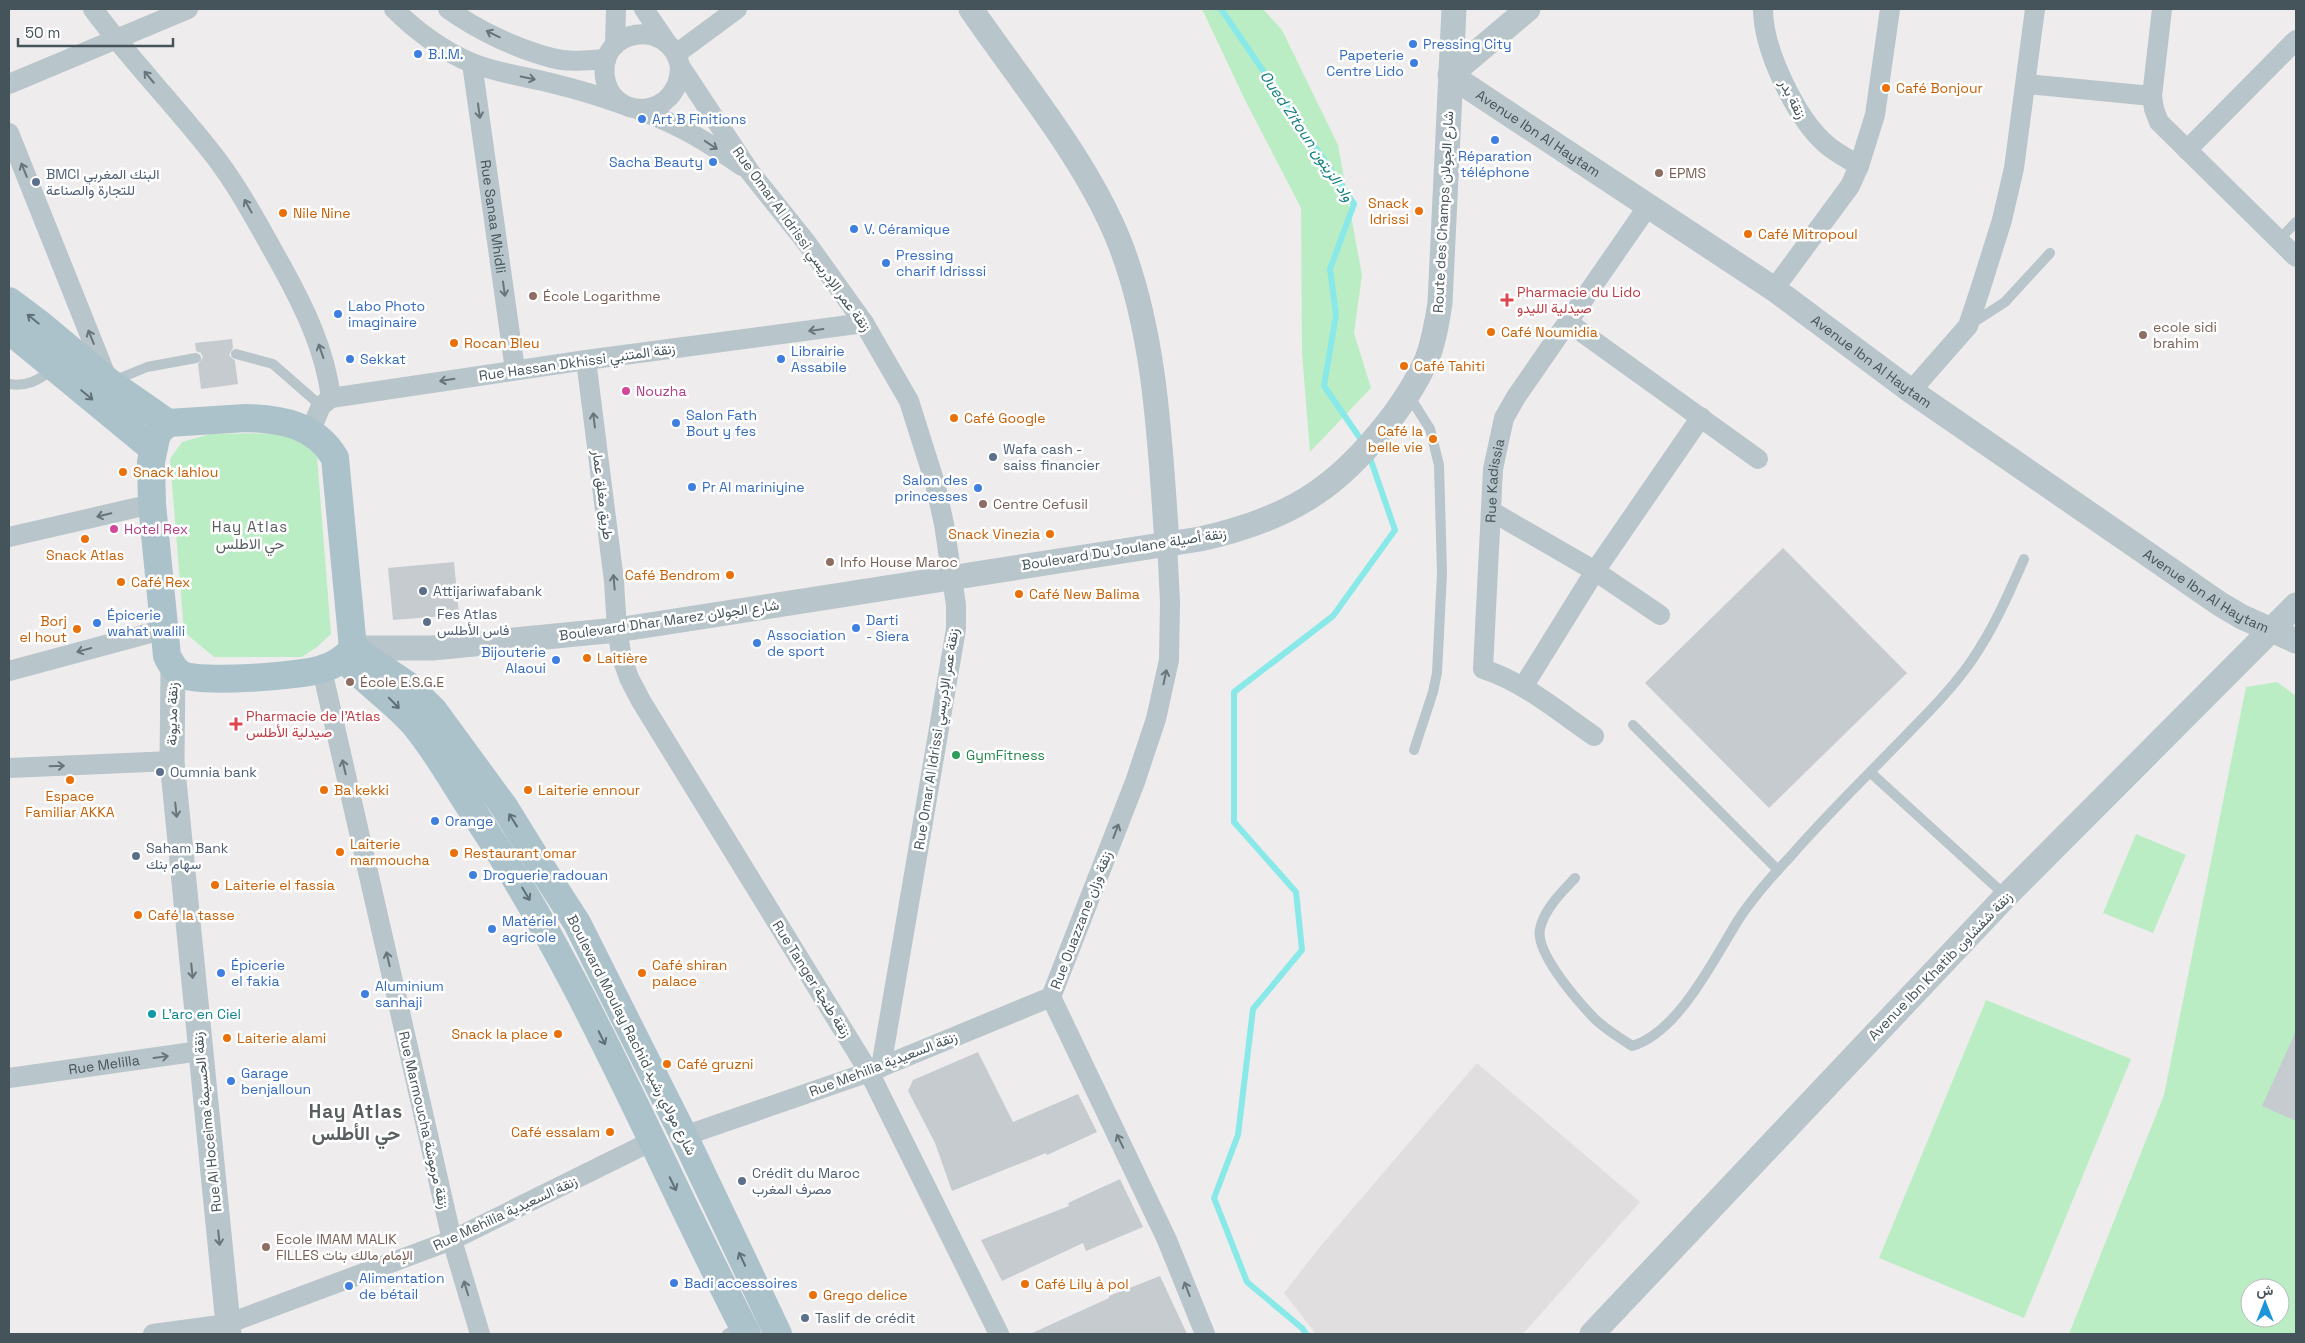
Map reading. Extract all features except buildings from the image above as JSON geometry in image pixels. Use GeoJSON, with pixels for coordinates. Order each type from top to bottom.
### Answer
{"type":"FeatureCollection","features":[{"type":"Feature","properties":{"kind":"main road"},"geometry":{"type":"LineString","coordinates":[[9,301],[109,382],[168,423]]}},
{"type":"Feature","properties":{"kind":"main road"},"geometry":{"type":"LineString","coordinates":[[9,330],[152,448]]}},
{"type":"Feature","properties":{"kind":"main road"},"geometry":{"type":"LineString","coordinates":[[210,419],[268,419],[292,424],[310,432],[323,442],[335,458],[340,659],[229,679],[199,679],[180,674],[173,667],[167,656],[152,504],[152,448],[159,431],[168,423],[210,419]]}},
{"type":"Feature","properties":{"kind":"main road","name":"Boulevard Moulay Rachid شارع مولاي رشيد"},"geometry":{"type":"LineString","coordinates":[[340,659],[409,686],[434,711],[505,808],[577,923],[684,1136],[778,1334]]}},
{"type":"Feature","properties":{"kind":"main road","name":"Boulevard Moulay Rachid شارع مولاي رشيد"},"geometry":{"type":"LineString","coordinates":[[340,659],[388,697],[415,726],[521,886],[588,1008],[739,1331]]}},
{"type":"Feature","properties":{"kind":"street"},"geometry":{"type":"LineString","coordinates":[[93,9],[216,158],[242,194],[305,309],[322,352],[329,376],[326,402],[310,432]]}},
{"type":"Feature","properties":{"kind":"street"},"geometry":{"type":"LineString","coordinates":[[9,84],[188,9]]}},
{"type":"Feature","properties":{"kind":"street"},"geometry":{"type":"LineString","coordinates":[[394,9],[423,34],[450,52],[472,63],[504,73],[586,92],[675,123],[707,142],[750,172]]}},
{"type":"Feature","properties":{"kind":"street"},"geometry":{"type":"LineString","coordinates":[[448,9],[490,33],[527,50],[553,59],[576,61],[610,52],[624,38],[646,34],[658,37],[674,54],[680,78],[676,89],[669,98],[659,105],[648,109],[631,107],[612,94],[607,86],[604,68],[610,52],[616,9]]}},
{"type":"Feature","properties":{"kind":"street","name":"Rue Omar Al Idrissi زنقة عمر الإدريسي"},"geometry":{"type":"LineString","coordinates":[[644,9],[750,172],[806,242],[864,324],[909,402],[935,483],[956,605],[952,655],[875,1069]]}},
{"type":"Feature","properties":{"kind":"street"},"geometry":{"type":"LineString","coordinates":[[674,54],[737,9]]}},
{"type":"Feature","properties":{"kind":"street"},"geometry":{"type":"LineString","coordinates":[[971,9],[1080,168],[1102,205],[1119,241],[1134,284],[1147,346],[1159,434],[1167,543]]}},
{"type":"Feature","properties":{"kind":"street","name":"Route des Champs شارع الجولان"},"geometry":{"type":"LineString","coordinates":[[1317,493],[1368,445],[1402,401],[1427,359],[1435,332],[1440,304],[1454,9]]}},
{"type":"Feature","properties":{"kind":"street"},"geometry":{"type":"LineString","coordinates":[[1450,75],[1528,9]]}},
{"type":"Feature","properties":{"kind":"street","name":"زنقة بدر"},"geometry":{"type":"LineString","coordinates":[[1763,9],[1774,60],[1786,89],[1805,123],[1827,146],[1859,166]]}},
{"type":"Feature","properties":{"kind":"street"},"geometry":{"type":"LineString","coordinates":[[1774,289],[1850,186],[1859,166],[1875,115],[1890,9]]}},
{"type":"Feature","properties":{"kind":"street"},"geometry":{"type":"LineString","coordinates":[[1911,391],[1968,326],[2002,220],[2014,168],[2035,9]]}},
{"type":"Feature","properties":{"kind":"street"},"geometry":{"type":"LineString","coordinates":[[2162,9],[2152,96],[2159,122],[2296,257]]}},
{"type":"Feature","properties":{"kind":"street"},"geometry":{"type":"LineString","coordinates":[[2187,150],[2296,40]]}},
{"type":"Feature","properties":{"kind":"street","name":"Rue Sanaa Mhidli"},"geometry":{"type":"LineString","coordinates":[[472,63],[515,370]]}},
{"type":"Feature","properties":{"kind":"street","name":"Avenue Ibn Al Haytam"},"geometry":{"type":"LineString","coordinates":[[1450,75],[1774,289],[1911,391],[2220,604],[2271,631],[2296,641]]}},
{"type":"Feature","properties":{"kind":"street"},"geometry":{"type":"LineString","coordinates":[[2026,84],[2152,96]]}},
{"type":"Feature","properties":{"kind":"street"},"geometry":{"type":"LineString","coordinates":[[9,133],[109,382]]}},
{"type":"Feature","properties":{"kind":"street","name":"Rue Kadissia"},"geometry":{"type":"LineString","coordinates":[[1594,736],[1523,687],[1503,675],[1483,669],[1493,469],[1504,418],[1516,397],[1648,206]]}},
{"type":"Feature","properties":{"kind":"street"},"geometry":{"type":"LineString","coordinates":[[1568,323],[1758,459]]}},
{"type":"Feature","properties":{"kind":"street","name":"Rue Hassan Dkhissi زنقة المتنبي"},"geometry":{"type":"LineString","coordinates":[[326,402],[515,370],[864,324]]}},
{"type":"Feature","properties":{"kind":"street","name":"طريق مغلق عمار"},"geometry":{"type":"LineString","coordinates":[[586,360],[614,581],[617,630]]}},
{"type":"Feature","properties":{"kind":"street"},"geometry":{"type":"LineString","coordinates":[[1523,687],[1595,571],[1701,417]]}},
{"type":"Feature","properties":{"kind":"street","name":"Boulevard Du Joulane زنقة أصيلة"},"geometry":{"type":"LineString","coordinates":[[952,577],[1237,531],[1270,518],[1317,493]]}},
{"type":"Feature","properties":{"kind":"street"},"geometry":{"type":"LineString","coordinates":[[9,537],[152,504]]}},
{"type":"Feature","properties":{"kind":"street"},"geometry":{"type":"LineString","coordinates":[[1491,510],[1595,571],[1660,616]]}},
{"type":"Feature","properties":{"kind":"street","name":"Rue Ouazzane زنقة وزان"},"geometry":{"type":"LineString","coordinates":[[1167,543],[1170,602],[1169,660],[1156,719],[1135,782],[1051,997],[1167,1240],[1204,1334]]}},
{"type":"Feature","properties":{"kind":"street","name":"Boulevard Dhar Marez شارع الجولان"},"geometry":{"type":"LineString","coordinates":[[340,659],[617,630],[952,577]]}},
{"type":"Feature","properties":{"kind":"street","name":"Avenue Ibn Khatib زنقة شفشاون"},"geometry":{"type":"LineString","coordinates":[[1592,1334],[2006,896],[2296,605]]}},
{"type":"Feature","properties":{"kind":"street"},"geometry":{"type":"LineString","coordinates":[[9,671],[164,629]]}},
{"type":"Feature","properties":{"kind":"street","name":"Rue Tanger زنقة طنجة"},"geometry":{"type":"LineString","coordinates":[[617,630],[622,658],[629,678],[641,701],[875,1069],[999,1334]]}},
{"type":"Feature","properties":{"kind":"street","name":"Rue Marmoucha زنقة مرموشة"},"geometry":{"type":"LineString","coordinates":[[340,659],[452,1240],[480,1334]]}},
{"type":"Feature","properties":{"kind":"street","name":"زنقة مديونة"},"geometry":{"type":"LineString","coordinates":[[172,761],[173,667]]}},
{"type":"Feature","properties":{"kind":"street"},"geometry":{"type":"LineString","coordinates":[[9,768],[172,761]]}},
{"type":"Feature","properties":{"kind":"street","name":"Rue Al Hoceima زنقة الحسيمة"},"geometry":{"type":"LineString","coordinates":[[172,761],[228,1329]]}},
{"type":"Feature","properties":{"kind":"street","name":"Rue Mehilia زنقة السعيدية"},"geometry":{"type":"LineString","coordinates":[[684,1136],[875,1069],[1051,997]]}},
{"type":"Feature","properties":{"kind":"street","name":"Rue Melilla"},"geometry":{"type":"LineString","coordinates":[[9,1078],[200,1051]]}},
{"type":"Feature","properties":{"kind":"street","name":"Rue Mehilia زنقة السعيدية"},"geometry":{"type":"LineString","coordinates":[[153,1334],[228,1329],[452,1240],[652,1142]]}},
{"type":"Feature","properties":{"kind":"lane"},"geometry":{"type":"LineString","coordinates":[[2279,240],[2296,222]]}},
{"type":"Feature","properties":{"kind":"lane"},"geometry":{"type":"LineString","coordinates":[[1968,326],[2005,302],[2050,253]]}},
{"type":"Feature","properties":{"kind":"lane"},"geometry":{"type":"LineString","coordinates":[[236,354],[273,364],[326,402]]}},
{"type":"Feature","properties":{"kind":"lane"},"geometry":{"type":"LineString","coordinates":[[109,382],[147,367],[196,358]]}},
{"type":"Feature","properties":{"kind":"lane"},"geometry":{"type":"LineString","coordinates":[[9,384],[17,385],[37,382],[55,368]]}},
{"type":"Feature","properties":{"kind":"lane"},"geometry":{"type":"LineString","coordinates":[[1402,401],[1430,430],[1439,465],[1442,573],[1437,673],[1434,692],[1414,750]]}},
{"type":"Feature","properties":{"kind":"lane"},"geometry":{"type":"LineString","coordinates":[[1575,878],[1554,901],[1540,928],[1540,943],[1548,961],[1593,1017],[1632,1046],[1643,1043],[1652,1037],[1678,1011],[1702,982],[1738,921],[1778,870],[1816,827],[1944,697],[1972,660],[1997,620],[2024,558]]}},
{"type":"Feature","properties":{"kind":"lane"},"geometry":{"type":"LineString","coordinates":[[1633,725],[1778,870]]}},
{"type":"Feature","properties":{"kind":"lane"},"geometry":{"type":"LineString","coordinates":[[1871,772],[2006,896]]}},
{"type":"Feature","properties":{"kind":"shaded area"},"geometry":{"type":"Polygon","coordinates":[[[1477,1063],[1640,1202],[1523,1334],[1316,1334],[1284,1293],[1319,1248],[1477,1063]]]}},
{"type":"Feature","properties":{"kind":"green space"},"geometry":{"type":"Polygon","coordinates":[[[1202,9],[1263,9],[1282,30],[1338,145],[1362,275],[1354,333],[1371,388],[1310,452],[1302,353],[1301,208],[1245,100],[1202,9]]]}},
{"type":"Feature","properties":{"kind":"green space"},"geometry":{"type":"Polygon","coordinates":[[[283,433],[301,440],[317,456],[331,634],[302,657],[214,657],[184,632],[170,459],[182,442],[210,434],[283,433]]]}},
{"type":"Feature","properties":{"kind":"green space"},"geometry":{"type":"Polygon","coordinates":[[[2277,682],[2296,696],[2296,1334],[2069,1334],[2164,1095],[2246,687],[2277,682]]]}},
{"type":"Feature","properties":{"kind":"green space"},"geometry":{"type":"Polygon","coordinates":[[[2136,834],[2186,855],[2153,933],[2103,913],[2136,834]]]}},
{"type":"Feature","properties":{"kind":"green space"},"geometry":{"type":"Polygon","coordinates":[[[1986,1000],[2131,1059],[2024,1318],[1879,1258],[1986,1000]]]}},
{"type":"Feature","properties":{"kind":"waterway","name":"Oued Zitoun واد الزيتون"},"geometry":{"type":"LineString","coordinates":[[1221,9],[1354,204],[1330,269],[1336,315],[1324,386],[1364,444]]}},
{"type":"Feature","properties":{"kind":"waterway","name":"Oued Zitoun واد الزيتون"},"geometry":{"type":"LineString","coordinates":[[1306,1334],[1302,1328],[1247,1282],[1214,1198],[1238,1135],[1253,1009],[1302,950],[1296,892],[1234,822],[1234,692],[1333,616],[1395,530],[1369,455]]}},
{"type":"Feature","properties":{"kind":"place","name":"Pressing City"},"geometry":{"type":"Point","coordinates":[1413,44]}},
{"type":"Feature","properties":{"kind":"place","name":"B.I.M."},"geometry":{"type":"Point","coordinates":[418,54]}},
{"type":"Feature","properties":{"kind":"place","name":"Papeterie Centre Lido"},"geometry":{"type":"Point","coordinates":[1414,63]}},
{"type":"Feature","properties":{"kind":"place","name":"Café Bonjour"},"geometry":{"type":"Point","coordinates":[1886,88]}},
{"type":"Feature","properties":{"kind":"place","name":"Art B Finitions"},"geometry":{"type":"Point","coordinates":[642,119]}},
{"type":"Feature","properties":{"kind":"place","name":"Réparation téléphone"},"geometry":{"type":"Point","coordinates":[1495,140]}},
{"type":"Feature","properties":{"kind":"place","name":"Sacha Beauty"},"geometry":{"type":"Point","coordinates":[713,162]}},
{"type":"Feature","properties":{"kind":"place","name":"EPMS"},"geometry":{"type":"Point","coordinates":[1659,173]}},
{"type":"Feature","properties":{"kind":"place","name":"BMCI البنك المغربي للتجارة والصناعة"},"geometry":{"type":"Point","coordinates":[36,182]}},
{"type":"Feature","properties":{"kind":"place","name":"Snack Idrissi"},"geometry":{"type":"Point","coordinates":[1419,211]}},
{"type":"Feature","properties":{"kind":"place","name":"Nile Nine"},"geometry":{"type":"Point","coordinates":[283,213]}},
{"type":"Feature","properties":{"kind":"place","name":"V. Céramique"},"geometry":{"type":"Point","coordinates":[854,229]}},
{"type":"Feature","properties":{"kind":"place","name":"Café Mitropoul"},"geometry":{"type":"Point","coordinates":[1748,234]}},
{"type":"Feature","properties":{"kind":"place","name":"Pressing charif Idrisssi"},"geometry":{"type":"Point","coordinates":[886,263]}},
{"type":"Feature","properties":{"kind":"place","name":"École Logarithme"},"geometry":{"type":"Point","coordinates":[533,296]}},
{"type":"Feature","properties":{"kind":"place","name":"Pharmacie du Lido صيدلية الليدو"},"geometry":{"type":"Point","coordinates":[1507,300]}},
{"type":"Feature","properties":{"kind":"place","name":"Labo Photo imaginaire"},"geometry":{"type":"Point","coordinates":[338,314]}},
{"type":"Feature","properties":{"kind":"place","name":"Café Noumidia"},"geometry":{"type":"Point","coordinates":[1491,332]}},
{"type":"Feature","properties":{"kind":"place","name":"ecole sidi brahim"},"geometry":{"type":"Point","coordinates":[2143,335]}},
{"type":"Feature","properties":{"kind":"place","name":"Rocan Bleu"},"geometry":{"type":"Point","coordinates":[454,343]}},
{"type":"Feature","properties":{"kind":"place","name":"Sekkat"},"geometry":{"type":"Point","coordinates":[350,359]}},
{"type":"Feature","properties":{"kind":"place","name":"Librairie Assabile"},"geometry":{"type":"Point","coordinates":[781,359]}},
{"type":"Feature","properties":{"kind":"place","name":"Café Tahiti"},"geometry":{"type":"Point","coordinates":[1404,366]}},
{"type":"Feature","properties":{"kind":"place","name":"Nouzha"},"geometry":{"type":"Point","coordinates":[626,391]}},
{"type":"Feature","properties":{"kind":"place","name":"Café Google"},"geometry":{"type":"Point","coordinates":[954,418]}},
{"type":"Feature","properties":{"kind":"place","name":"Salon Fath Bout y fes"},"geometry":{"type":"Point","coordinates":[676,423]}},
{"type":"Feature","properties":{"kind":"place","name":"Café la belle vie"},"geometry":{"type":"Point","coordinates":[1433,439]}},
{"type":"Feature","properties":{"kind":"place","name":"Wafa cash - saiss financier"},"geometry":{"type":"Point","coordinates":[993,457]}},
{"type":"Feature","properties":{"kind":"place","name":"Snack lahlou"},"geometry":{"type":"Point","coordinates":[123,472]}},
{"type":"Feature","properties":{"kind":"place","name":"Pr Al mariniyine"},"geometry":{"type":"Point","coordinates":[692,487]}},
{"type":"Feature","properties":{"kind":"place","name":"Salon des princesses"},"geometry":{"type":"Point","coordinates":[978,488]}},
{"type":"Feature","properties":{"kind":"place","name":"Centre Cefusil"},"geometry":{"type":"Point","coordinates":[983,504]}},
{"type":"Feature","properties":{"kind":"place","name":"Hotel Rex"},"geometry":{"type":"Point","coordinates":[114,529]}},
{"type":"Feature","properties":{"kind":"place","name":"Snack Vinezia"},"geometry":{"type":"Point","coordinates":[1050,534]}},
{"type":"Feature","properties":{"kind":"place","name":"Snack Atlas"},"geometry":{"type":"Point","coordinates":[85,539]}},
{"type":"Feature","properties":{"kind":"place","name":"Info House Maroc"},"geometry":{"type":"Point","coordinates":[830,562]}},
{"type":"Feature","properties":{"kind":"place","name":"Café Bendrom"},"geometry":{"type":"Point","coordinates":[730,575]}},
{"type":"Feature","properties":{"kind":"place","name":"Café Rex"},"geometry":{"type":"Point","coordinates":[121,582]}},
{"type":"Feature","properties":{"kind":"place","name":"Attijariwafabank"},"geometry":{"type":"Point","coordinates":[423,591]}},
{"type":"Feature","properties":{"kind":"place","name":"Café New Balima"},"geometry":{"type":"Point","coordinates":[1019,594]}},
{"type":"Feature","properties":{"kind":"place","name":"Fes Atlas فاس الأطلس"},"geometry":{"type":"Point","coordinates":[427,622]}},
{"type":"Feature","properties":{"kind":"place","name":"Épicerie wahat walili"},"geometry":{"type":"Point","coordinates":[97,623]}},
{"type":"Feature","properties":{"kind":"place","name":"Darti - Siera"},"geometry":{"type":"Point","coordinates":[856,628]}},
{"type":"Feature","properties":{"kind":"place","name":"Borj el hout"},"geometry":{"type":"Point","coordinates":[77,629]}},
{"type":"Feature","properties":{"kind":"place","name":"Association de sport"},"geometry":{"type":"Point","coordinates":[757,643]}},
{"type":"Feature","properties":{"kind":"place","name":"Laitière"},"geometry":{"type":"Point","coordinates":[587,658]}},
{"type":"Feature","properties":{"kind":"place","name":"Bijouterie Alaoui"},"geometry":{"type":"Point","coordinates":[556,660]}},
{"type":"Feature","properties":{"kind":"place","name":"École E.S.G.E"},"geometry":{"type":"Point","coordinates":[350,682]}},
{"type":"Feature","properties":{"kind":"place","name":"Pharmacie de l'Atlas صيدلية الأطلس"},"geometry":{"type":"Point","coordinates":[236,724]}},
{"type":"Feature","properties":{"kind":"place","name":"GymFitness"},"geometry":{"type":"Point","coordinates":[956,755]}},
{"type":"Feature","properties":{"kind":"place","name":"Oumnia bank"},"geometry":{"type":"Point","coordinates":[160,772]}},
{"type":"Feature","properties":{"kind":"place","name":"Espace Familiar AKKA"},"geometry":{"type":"Point","coordinates":[70,780]}},
{"type":"Feature","properties":{"kind":"place","name":"Ba kekki"},"geometry":{"type":"Point","coordinates":[324,790]}},
{"type":"Feature","properties":{"kind":"place","name":"Laiterie ennour"},"geometry":{"type":"Point","coordinates":[528,790]}},
{"type":"Feature","properties":{"kind":"place","name":"Orange"},"geometry":{"type":"Point","coordinates":[435,821]}},
{"type":"Feature","properties":{"kind":"place","name":"Laiterie marmoucha"},"geometry":{"type":"Point","coordinates":[340,852]}},
{"type":"Feature","properties":{"kind":"place","name":"Restaurant omar"},"geometry":{"type":"Point","coordinates":[454,853]}},
{"type":"Feature","properties":{"kind":"place","name":"Saham Bank سهام بنك"},"geometry":{"type":"Point","coordinates":[136,856]}},
{"type":"Feature","properties":{"kind":"place","name":"Droguerie radouan"},"geometry":{"type":"Point","coordinates":[473,875]}},
{"type":"Feature","properties":{"kind":"place","name":"Laiterie el fassia"},"geometry":{"type":"Point","coordinates":[215,885]}},
{"type":"Feature","properties":{"kind":"place","name":"Café la tasse"},"geometry":{"type":"Point","coordinates":[138,915]}},
{"type":"Feature","properties":{"kind":"place","name":"Matériel agricole"},"geometry":{"type":"Point","coordinates":[492,929]}},
{"type":"Feature","properties":{"kind":"place","name":"Épicerie el fakia"},"geometry":{"type":"Point","coordinates":[221,973]}},
{"type":"Feature","properties":{"kind":"place","name":"Café shiran palace"},"geometry":{"type":"Point","coordinates":[642,973]}},
{"type":"Feature","properties":{"kind":"place","name":"Aluminium sanhaji"},"geometry":{"type":"Point","coordinates":[365,994]}},
{"type":"Feature","properties":{"kind":"place","name":"L'arc en Ciel"},"geometry":{"type":"Point","coordinates":[152,1014]}},
{"type":"Feature","properties":{"kind":"place","name":"Snack la place"},"geometry":{"type":"Point","coordinates":[558,1034]}},
{"type":"Feature","properties":{"kind":"place","name":"Laiterie alami"},"geometry":{"type":"Point","coordinates":[227,1038]}},
{"type":"Feature","properties":{"kind":"place","name":"Café gruzni"},"geometry":{"type":"Point","coordinates":[667,1064]}},
{"type":"Feature","properties":{"kind":"place","name":"Garage benjalloun"},"geometry":{"type":"Point","coordinates":[231,1081]}},
{"type":"Feature","properties":{"kind":"place","name":"Café essalam"},"geometry":{"type":"Point","coordinates":[610,1132]}},
{"type":"Feature","properties":{"kind":"place","name":"Crédit du Maroc مصرف المغرب"},"geometry":{"type":"Point","coordinates":[742,1181]}},
{"type":"Feature","properties":{"kind":"place","name":"Ecole IMAM MALIK FILLES الإمام مالك بنات"},"geometry":{"type":"Point","coordinates":[266,1247]}},
{"type":"Feature","properties":{"kind":"place","name":"Badi accessoires"},"geometry":{"type":"Point","coordinates":[674,1283]}},
{"type":"Feature","properties":{"kind":"place","name":"Café Lily à pol"},"geometry":{"type":"Point","coordinates":[1025,1284]}},
{"type":"Feature","properties":{"kind":"place","name":"Alimentation de bétail"},"geometry":{"type":"Point","coordinates":[349,1286]}},
{"type":"Feature","properties":{"kind":"place","name":"Grego delice"},"geometry":{"type":"Point","coordinates":[813,1295]}},
{"type":"Feature","properties":{"kind":"place","name":"Taslif de crédit"},"geometry":{"type":"Point","coordinates":[805,1318]}},
{"type":"Feature","properties":{"kind":"district","name":"Hay Atlas حي الاطلس"},"geometry":{"type":"Point","coordinates":[250,534]}},
{"type":"Feature","properties":{"kind":"district","name":"Hay Atlas حي الأطلس"},"geometry":{"type":"Point","coordinates":[356,1122]}}]}
